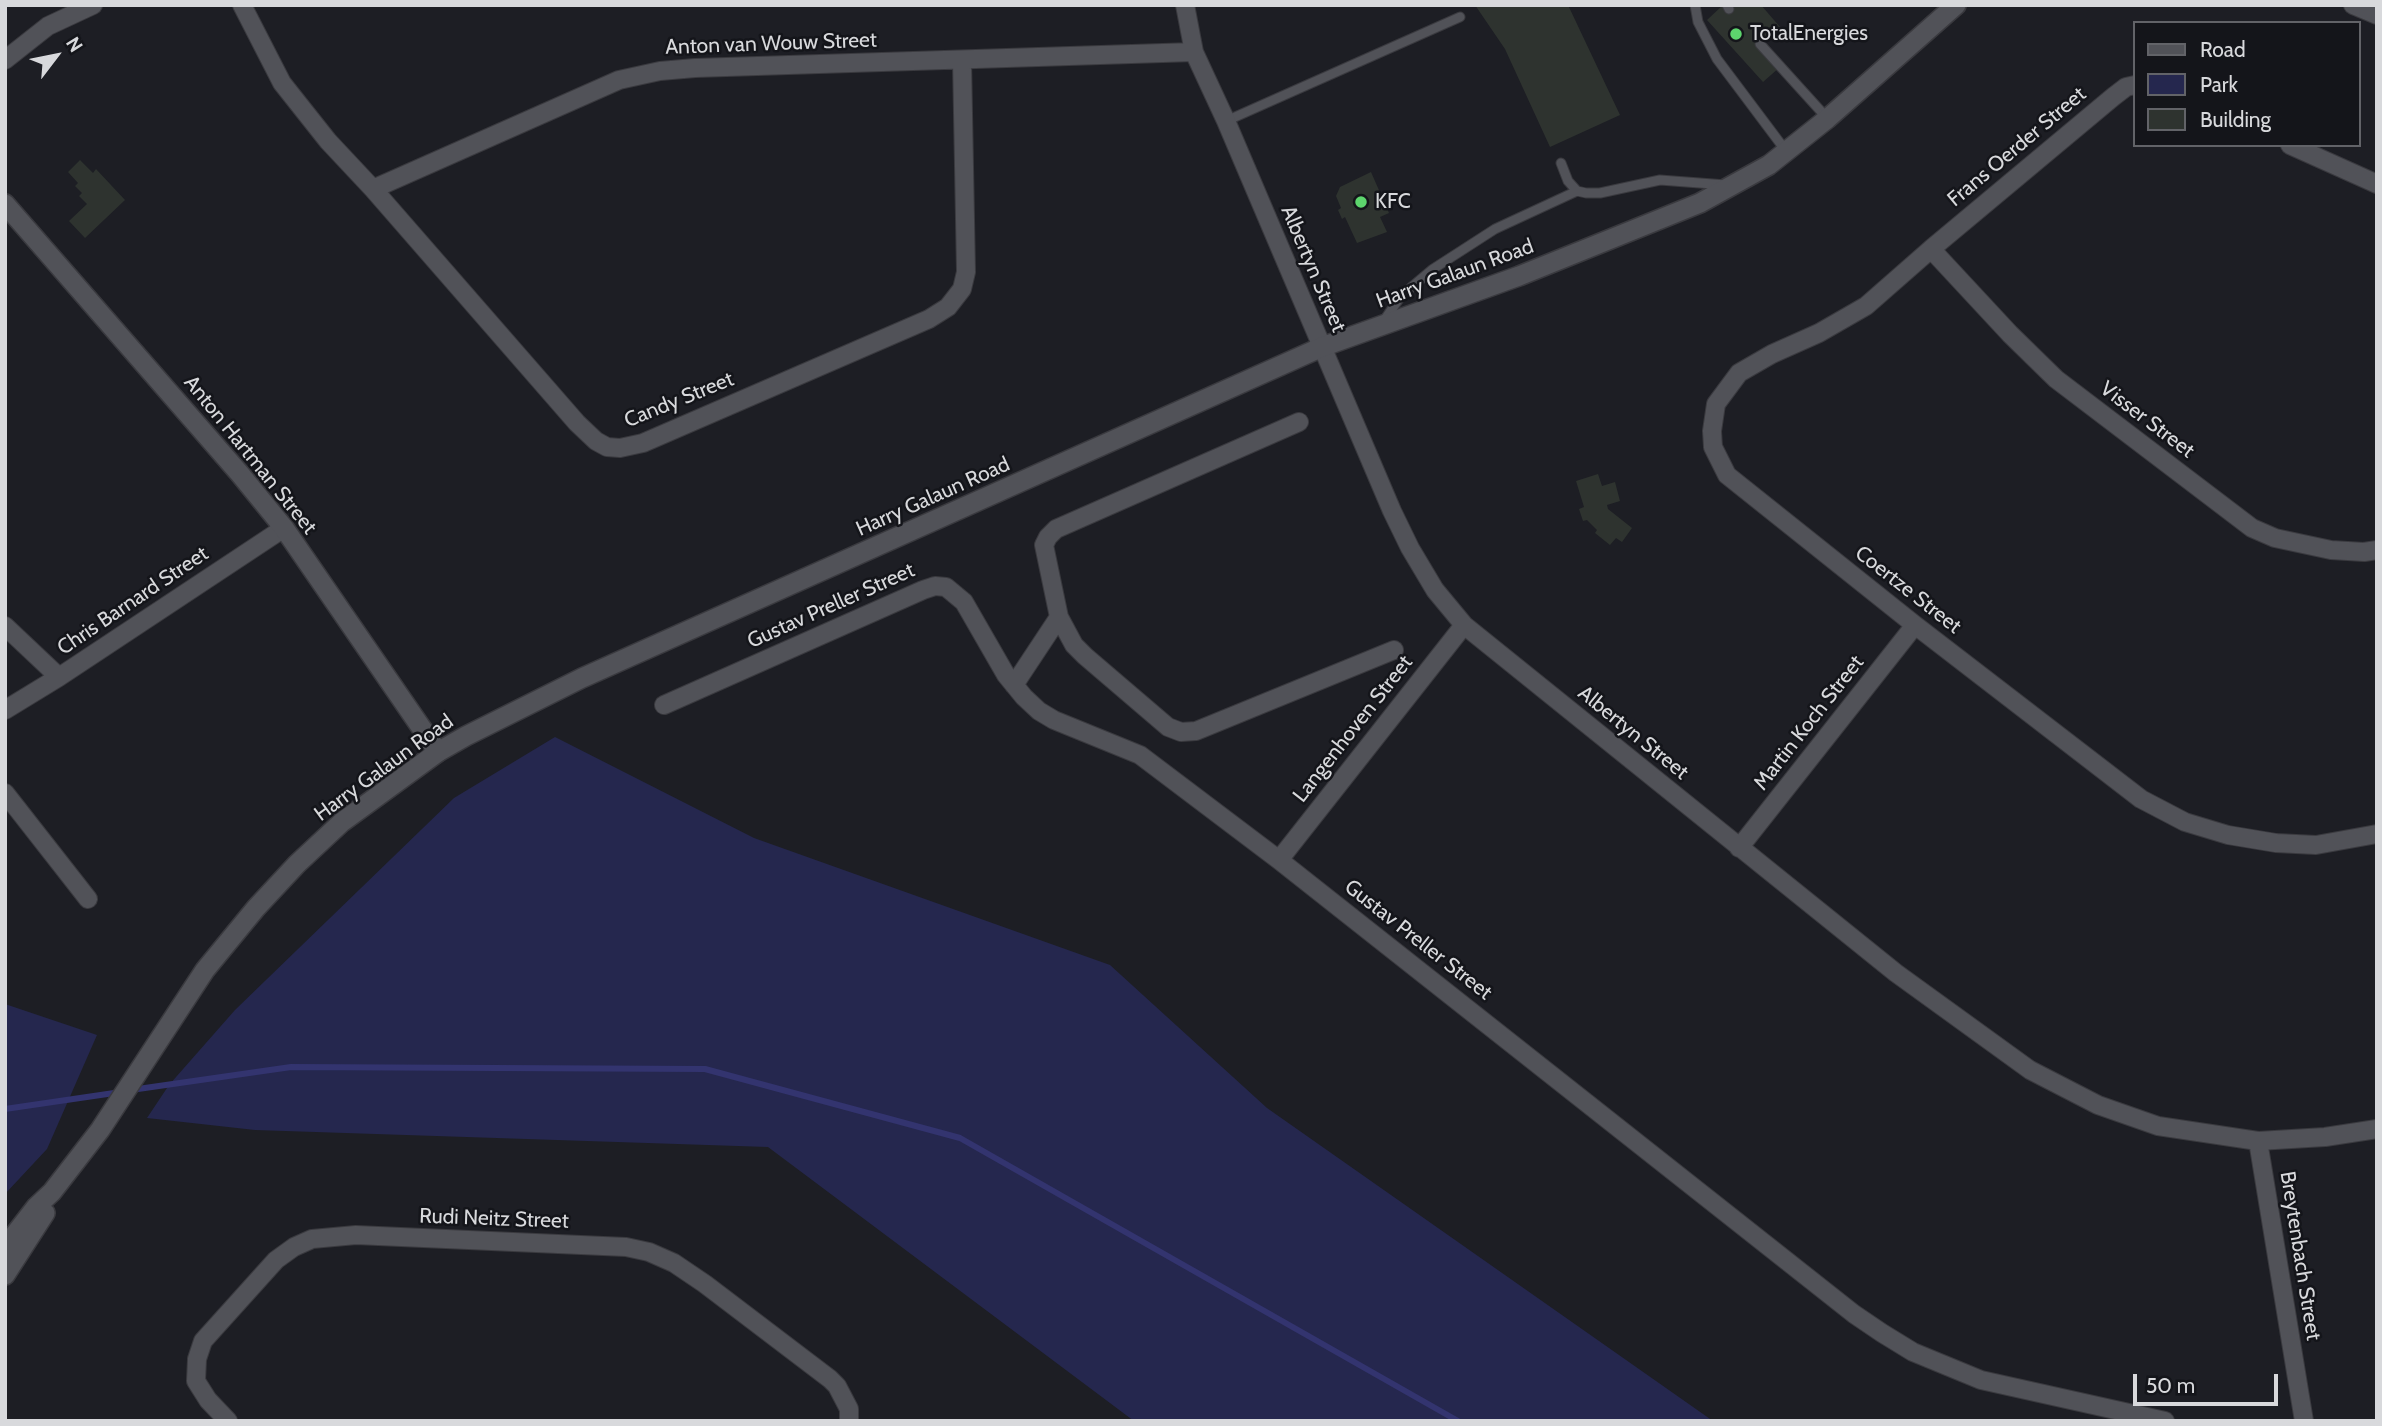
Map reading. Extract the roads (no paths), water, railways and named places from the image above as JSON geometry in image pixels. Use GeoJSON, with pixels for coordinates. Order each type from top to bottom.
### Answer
{"type":"FeatureCollection","features":[{"type":"Feature","properties":{"kind":"main road","name":"Harry Galaun Road"},"geometry":{"type":"LineString","coordinates":[[5,1247],[100,1130],[205,970],[256,908],[342,822],[438,752],[582,678],[1322,347],[1519,276],[1700,203],[1769,165],[1827,119],[1956,5]]}},
{"type":"Feature","properties":{"kind":"main road","name":"Anton Hartman Street"},"geometry":{"type":"LineString","coordinates":[[5,204],[284,528],[438,752]]}},
{"type":"Feature","properties":{"kind":"main road","name":"Harry Galaun Road"},"geometry":{"type":"LineString","coordinates":[[5,1275],[45,1214],[52,1192]]}},
{"type":"Feature","properties":{"kind":"street"},"geometry":{"type":"LineString","coordinates":[[5,60],[48,26],[93,5]]}},
{"type":"Feature","properties":{"kind":"street","name":"Candy Street"},"geometry":{"type":"LineString","coordinates":[[242,5],[282,83],[327,141],[373,189],[577,423],[596,441],[607,447],[620,448],[655,438],[929,319],[948,307],[962,289],[966,272],[962,60]]}},
{"type":"Feature","properties":{"kind":"street","name":"Albertyn Street"},"geometry":{"type":"LineString","coordinates":[[1185,5],[1194,52],[1410,548],[1435,590],[1464,625],[1896,973],[2030,1070],[2098,1105],[2158,1126],[2258,1141],[2325,1137],[2377,1129]]}},
{"type":"Feature","properties":{"kind":"street"},"geometry":{"type":"LineString","coordinates":[[2353,5],[2377,15]]}},
{"type":"Feature","properties":{"kind":"street","name":"Anton van Wouw Street"},"geometry":{"type":"LineString","coordinates":[[373,189],[620,80],[660,71],[1194,52]]}},
{"type":"Feature","properties":{"kind":"street","name":"Frans Oerder Street"},"geometry":{"type":"LineString","coordinates":[[1931,249],[2113,97],[2126,87],[2134,85]]}},
{"type":"Feature","properties":{"kind":"street"},"geometry":{"type":"LineString","coordinates":[[2294,147],[2377,184]]}},
{"type":"Feature","properties":{"kind":"street","name":"Visser Street"},"geometry":{"type":"LineString","coordinates":[[1931,249],[2056,379],[2252,528],[2275,538],[2331,550],[2377,550]]}},
{"type":"Feature","properties":{"kind":"street","name":"Coertze Street"},"geometry":{"type":"LineString","coordinates":[[1931,249],[1866,306],[1739,373],[1716,404],[1712,431],[1713,447],[1727,475],[1915,625],[2141,799],[2185,822],[2228,835],[2276,843],[2316,845],[2377,834]]}},
{"type":"Feature","properties":{"kind":"street"},"geometry":{"type":"LineString","coordinates":[[1299,422],[1056,529],[1044,545],[1059,617],[1074,645],[1085,656],[1168,727],[1181,732],[1195,731],[1394,650]]}},
{"type":"Feature","properties":{"kind":"street","name":"Chris Barnard Street"},"geometry":{"type":"LineString","coordinates":[[5,710],[284,528]]}},
{"type":"Feature","properties":{"kind":"street","name":"Gustav Preller Street"},"geometry":{"type":"LineString","coordinates":[[664,705],[935,586],[946,587],[964,602],[1006,675],[1024,697],[1054,720],[1140,755],[1279,860],[1882,1334],[1913,1352],[1981,1380],[2165,1421]]}},
{"type":"Feature","properties":{"kind":"street"},"geometry":{"type":"LineString","coordinates":[[1014,685],[1059,617]]}},
{"type":"Feature","properties":{"kind":"street","name":"Langenhoven Street"},"geometry":{"type":"LineString","coordinates":[[1279,860],[1464,625]]}},
{"type":"Feature","properties":{"kind":"street","name":"Martin Koch Street"},"geometry":{"type":"LineString","coordinates":[[1739,848],[1915,625]]}},
{"type":"Feature","properties":{"kind":"street"},"geometry":{"type":"LineString","coordinates":[[5,626],[59,677]]}},
{"type":"Feature","properties":{"kind":"street"},"geometry":{"type":"LineString","coordinates":[[5,793],[88,899]]}},
{"type":"Feature","properties":{"kind":"street","name":"Breytenbach Street"},"geometry":{"type":"LineString","coordinates":[[2258,1141],[2304,1421]]}},
{"type":"Feature","properties":{"kind":"street","name":"Rudi Neitz Street"},"geometry":{"type":"LineString","coordinates":[[228,1421],[208,1401],[196,1381],[197,1359],[203,1341],[276,1260],[294,1247],[312,1239],[330,1236],[626,1247],[649,1252],[674,1263],[705,1284],[830,1379],[849,1409],[849,1421]]}},
{"type":"Feature","properties":{"kind":"lane"},"geometry":{"type":"LineString","coordinates":[[1696,5],[1698,22],[1717,60],[1786,151]]}},
{"type":"Feature","properties":{"kind":"lane"},"geometry":{"type":"LineString","coordinates":[[1226,121],[1460,17]]}},
{"type":"Feature","properties":{"kind":"lane"},"geometry":{"type":"LineString","coordinates":[[1760,44],[1827,119]]}},
{"type":"Feature","properties":{"kind":"lane"},"geometry":{"type":"LineString","coordinates":[[1560,163],[1567,181],[1577,191]]}},
{"type":"Feature","properties":{"kind":"lane"},"geometry":{"type":"LineString","coordinates":[[1380,326],[1401,296],[1433,270],[1495,229],[1577,191],[1600,193],[1660,180],[1734,186]]}},
{"type":"Feature","properties":{"kind":"waterway"},"geometry":{"type":"LineString","coordinates":[[131,1090],[291,1067],[705,1069],[960,1138],[1458,1421]]}},
{"type":"Feature","properties":{"kind":"waterway"},"geometry":{"type":"LineString","coordinates":[[5,1109],[121,1092]]}},
{"type":"Feature","properties":{"kind":"place","name":"TotalEnergies"},"geometry":{"type":"Point","coordinates":[1736,34]}},
{"type":"Feature","properties":{"kind":"place","name":"KFC"},"geometry":{"type":"Point","coordinates":[1361,202]}}]}
